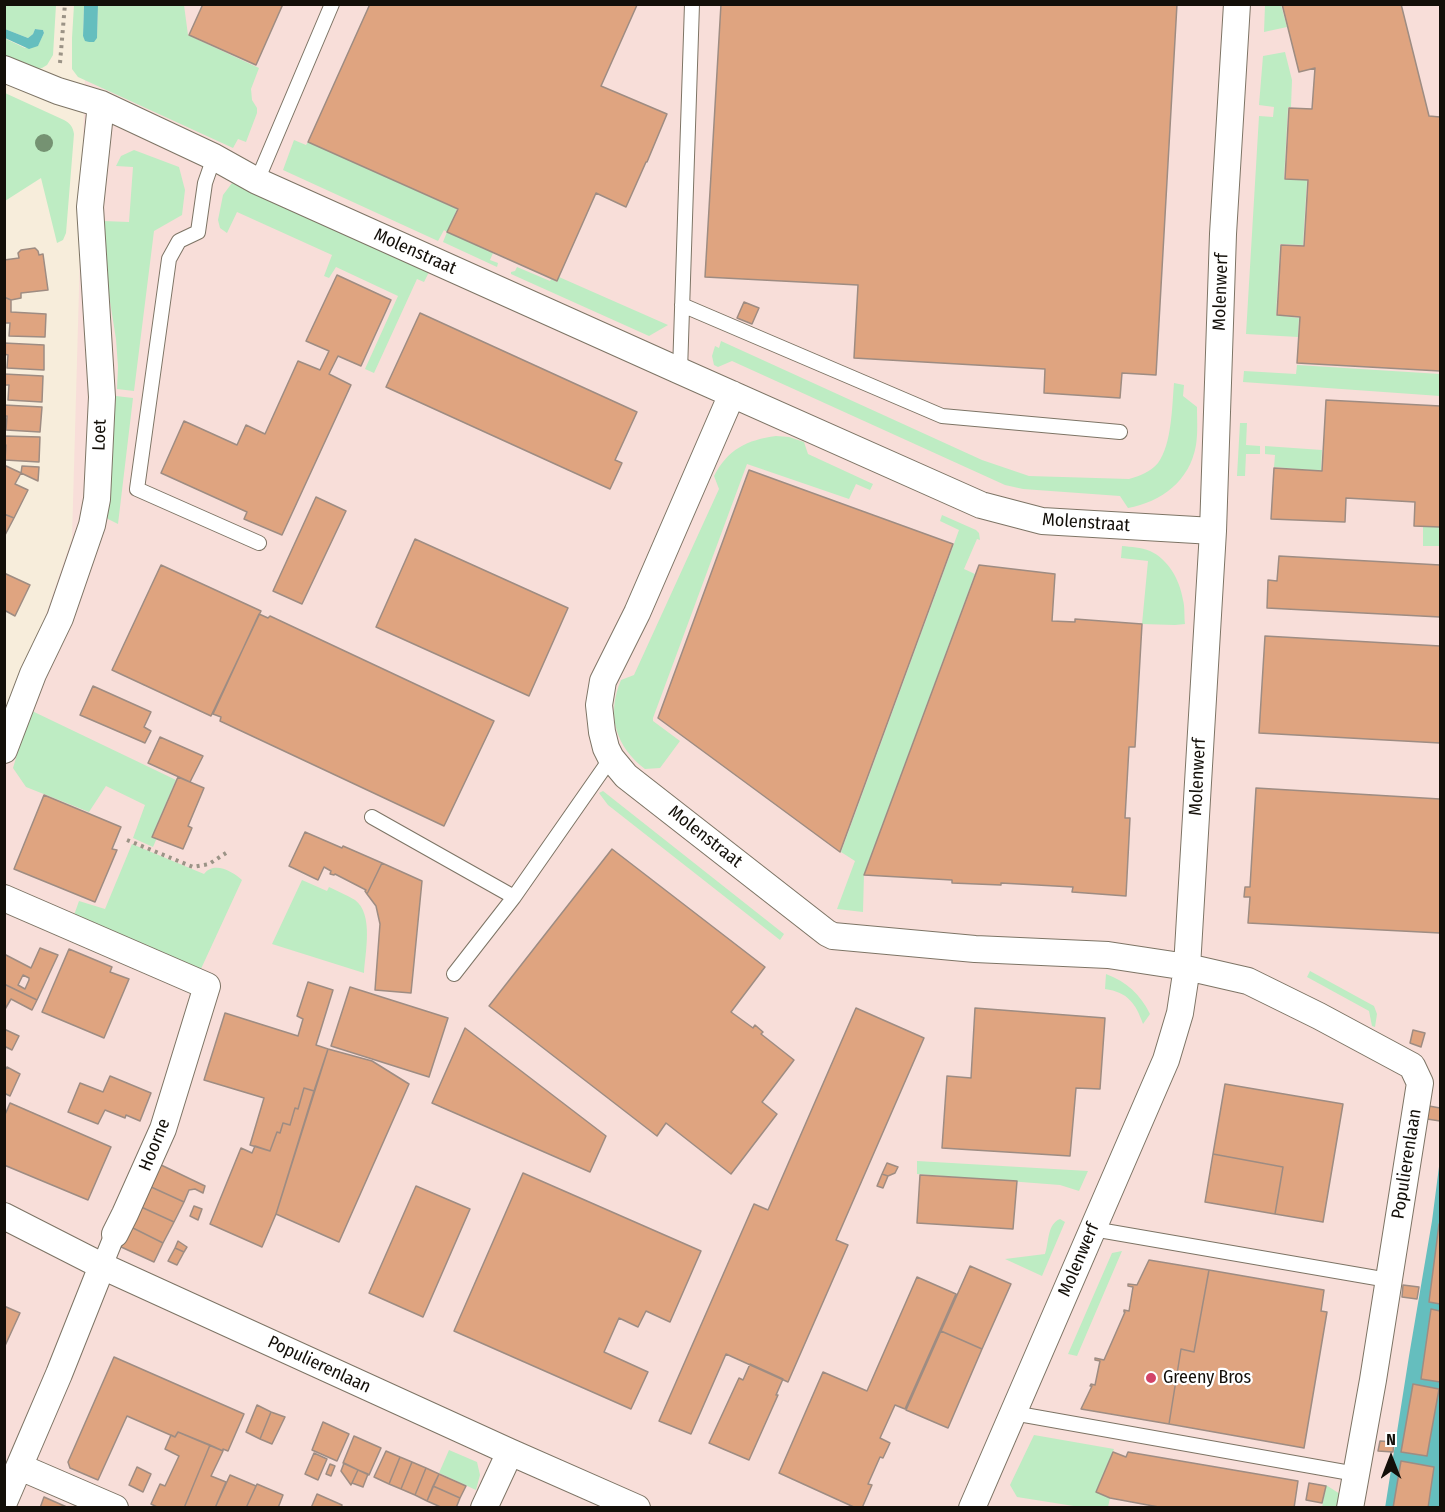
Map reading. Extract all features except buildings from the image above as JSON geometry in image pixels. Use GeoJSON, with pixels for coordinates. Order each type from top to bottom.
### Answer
{"type":"FeatureCollection","features":[{"type":"Feature","properties":{"kind":"street","name":"Molenwerf"},"geometry":{"type":"LineString","coordinates":[[972,1508],[1166,1060],[1180,1013],[1187,967],[1212,531],[1223,234],[1237,4]]}},
{"type":"Feature","properties":{"kind":"street","name":"Molenstraat"},"geometry":{"type":"LineString","coordinates":[[4,69],[58,91],[101,104],[214,157],[256,181],[981,505],[1042,521],[1212,531]]}},
{"type":"Feature","properties":{"kind":"street","name":"Loet"},"geometry":{"type":"LineString","coordinates":[[4,750],[33,674],[60,618],[92,525],[98,500],[102,397],[90,207],[101,104]]}},
{"type":"Feature","properties":{"kind":"street","name":"Molenstraat"},"geometry":{"type":"LineString","coordinates":[[732,394],[637,613],[603,681],[599,705],[602,732],[611,758],[626,776],[833,936],[975,949],[1108,955],[1187,967]]}},
{"type":"Feature","properties":{"kind":"street","name":"Hoorne"},"geometry":{"type":"LineString","coordinates":[[4,898],[207,986],[163,1129],[115,1234],[4,1502]]}},
{"type":"Feature","properties":{"kind":"street","name":"Populierenlaan"},"geometry":{"type":"LineString","coordinates":[[1187,967],[1248,981],[1319,1016],[1412,1066],[1420,1083],[1350,1508]]}},
{"type":"Feature","properties":{"kind":"street","name":"Populierenlaan"},"geometry":{"type":"LineString","coordinates":[[4,1216],[102,1266],[637,1508]]}},
{"type":"Feature","properties":{"kind":"street"},"geometry":{"type":"LineString","coordinates":[[484,1508],[510,1452]]}},
{"type":"Feature","properties":{"kind":"street"},"geometry":{"type":"LineString","coordinates":[[20,1467],[116,1508]]}},
{"type":"Feature","properties":{"kind":"lane"},"geometry":{"type":"LineString","coordinates":[[256,181],[332,4]]}},
{"type":"Feature","properties":{"kind":"lane"},"geometry":{"type":"LineString","coordinates":[[680,371],[692,4]]}},
{"type":"Feature","properties":{"kind":"lane"},"geometry":{"type":"LineString","coordinates":[[214,157],[206,183],[198,232],[179,241],[169,259],[137,489],[258,543]]}},
{"type":"Feature","properties":{"kind":"lane"},"geometry":{"type":"LineString","coordinates":[[681,305],[942,416],[1120,432]]}},
{"type":"Feature","properties":{"kind":"lane"},"geometry":{"type":"LineString","coordinates":[[453,974],[514,897],[611,758]]}},
{"type":"Feature","properties":{"kind":"lane"},"geometry":{"type":"LineString","coordinates":[[372,817],[514,897]]}},
{"type":"Feature","properties":{"kind":"lane"},"geometry":{"type":"LineString","coordinates":[[1093,1228],[1388,1280]]}},
{"type":"Feature","properties":{"kind":"lane"},"geometry":{"type":"LineString","coordinates":[[1013,1413],[1356,1474]]}},
{"type":"Feature","properties":{"kind":"path"},"geometry":{"type":"LineString","coordinates":[[58,91],[65,4]]}},
{"type":"Feature","properties":{"kind":"path"},"geometry":{"type":"LineString","coordinates":[[127,840],[193,867],[209,864],[226,853]]}},
{"type":"Feature","properties":{"kind":"shaded area"},"geometry":{"type":"Polygon","coordinates":[[[87,5],[1440,5],[1440,1507],[5,1508],[5,735],[72,538],[87,5]]]}},
{"type":"Feature","properties":{"kind":"green space"},"geometry":{"type":"Polygon","coordinates":[[[40,4],[43,6],[56,5],[53,55],[47,65],[37,69],[5,58],[4,38],[25,48],[38,45],[44,33],[43,30],[35,29],[28,38],[5,29],[5,5],[40,4]]]}},
{"type":"Feature","properties":{"kind":"green space"},"geometry":{"type":"Polygon","coordinates":[[[74,5],[84,5],[83,36],[89,42],[97,38],[98,5],[184,5],[188,35],[259,68],[251,89],[257,113],[246,142],[238,139],[233,148],[78,77],[72,69],[74,5]]]}},
{"type":"Feature","properties":{"kind":"green space"},"geometry":{"type":"Polygon","coordinates":[[[1265,5],[1281,5],[1287,27],[1264,32],[1265,5]]]}},
{"type":"Feature","properties":{"kind":"green space"},"geometry":{"type":"Polygon","coordinates":[[[1285,52],[1292,80],[1291,107],[1288,107],[1284,179],[1307,180],[1303,245],[1280,244],[1276,315],[1299,318],[1298,337],[1246,334],[1259,116],[1273,117],[1274,107],[1259,105],[1263,56],[1285,52]]]}},
{"type":"Feature","properties":{"kind":"green space"},"geometry":{"type":"Polygon","coordinates":[[[5,93],[64,120],[73,129],[66,233],[63,240],[57,243],[41,178],[5,201],[5,93]]]}},
{"type":"Feature","properties":{"kind":"green space"},"geometry":{"type":"Polygon","coordinates":[[[294,140],[306,145],[308,142],[457,209],[448,232],[493,253],[490,260],[498,263],[497,267],[443,242],[447,232],[444,230],[438,241],[283,170],[294,140]]]}},
{"type":"Feature","properties":{"kind":"green space"},"geometry":{"type":"Polygon","coordinates":[[[134,150],[179,167],[185,190],[182,215],[154,231],[134,391],[117,389],[116,339],[107,283],[103,221],[129,222],[133,167],[116,166],[121,156],[134,150]]]}},
{"type":"Feature","properties":{"kind":"green space"},"geometry":{"type":"Polygon","coordinates":[[[232,183],[429,272],[424,282],[417,279],[374,373],[365,369],[398,296],[336,267],[329,278],[324,276],[332,255],[237,212],[227,233],[220,228],[218,220],[223,195],[232,183]]]}},
{"type":"Feature","properties":{"kind":"green space"},"geometry":{"type":"Polygon","coordinates":[[[517,267],[550,281],[551,279],[557,282],[559,277],[668,325],[649,336],[511,274],[517,267]]]}},
{"type":"Feature","properties":{"kind":"green space"},"geometry":{"type":"Polygon","coordinates":[[[721,341],[982,460],[1029,476],[1129,479],[1148,471],[1158,463],[1166,446],[1174,383],[1184,385],[1183,396],[1197,407],[1196,445],[1193,458],[1181,479],[1172,488],[1152,501],[1128,508],[1120,496],[1023,489],[1005,485],[732,361],[718,367],[714,365],[712,356],[715,346],[719,348],[721,341]]]}},
{"type":"Feature","properties":{"kind":"green space"},"geometry":{"type":"Polygon","coordinates":[[[1297,365],[1440,374],[1440,396],[1243,382],[1244,371],[1296,374],[1297,365]]]}},
{"type":"Feature","properties":{"kind":"green space"},"geometry":{"type":"Polygon","coordinates":[[[116,396],[133,398],[118,524],[108,519],[104,512],[116,396]]]}},
{"type":"Feature","properties":{"kind":"green space"},"geometry":{"type":"Polygon","coordinates":[[[1240,423],[1247,423],[1246,445],[1260,446],[1260,454],[1246,454],[1245,476],[1237,476],[1240,423]]]}},
{"type":"Feature","properties":{"kind":"green space"},"geometry":{"type":"Polygon","coordinates":[[[776,436],[804,442],[808,454],[873,484],[870,490],[856,484],[849,499],[747,464],[653,718],[653,721],[680,741],[660,768],[645,769],[627,751],[616,729],[614,706],[621,680],[634,675],[719,489],[714,476],[719,467],[739,447],[756,440],[776,436]]]}},
{"type":"Feature","properties":{"kind":"green space"},"geometry":{"type":"Polygon","coordinates":[[[1265,446],[1322,450],[1321,471],[1274,467],[1275,455],[1265,454],[1265,446]]]}},
{"type":"Feature","properties":{"kind":"green space"},"geometry":{"type":"Polygon","coordinates":[[[942,515],[979,533],[980,540],[977,539],[964,569],[975,574],[864,874],[863,912],[837,909],[855,861],[841,852],[959,530],[940,521],[942,515]]]}},
{"type":"Feature","properties":{"kind":"green space"},"geometry":{"type":"Polygon","coordinates":[[[1423,526],[1440,527],[1440,546],[1423,546],[1423,526]]]}},
{"type":"Feature","properties":{"kind":"green space"},"geometry":{"type":"Polygon","coordinates":[[[1122,546],[1150,551],[1168,565],[1181,592],[1185,624],[1142,624],[1148,561],[1121,558],[1122,546]]]}},
{"type":"Feature","properties":{"kind":"green space"},"geometry":{"type":"Polygon","coordinates":[[[30,710],[176,780],[155,829],[159,833],[153,847],[133,838],[145,805],[106,786],[89,812],[26,787],[13,768],[30,710]]]}},
{"type":"Feature","properties":{"kind":"green space"},"geometry":{"type":"Polygon","coordinates":[[[603,791],[784,934],[780,940],[608,805],[599,793],[603,791]]]}},
{"type":"Feature","properties":{"kind":"green space"},"geometry":{"type":"Polygon","coordinates":[[[132,844],[204,874],[208,870],[218,868],[233,873],[242,880],[200,971],[73,918],[79,901],[105,909],[132,844]]]}},
{"type":"Feature","properties":{"kind":"green space"},"geometry":{"type":"Polygon","coordinates":[[[302,880],[327,891],[329,887],[355,900],[361,906],[365,914],[367,934],[364,973],[272,944],[302,880]]]}},
{"type":"Feature","properties":{"kind":"green space"},"geometry":{"type":"Polygon","coordinates":[[[1310,971],[1374,1006],[1377,1014],[1375,1027],[1372,1026],[1369,1011],[1307,977],[1310,971]]]}},
{"type":"Feature","properties":{"kind":"green space"},"geometry":{"type":"Polygon","coordinates":[[[1106,974],[1127,985],[1142,1000],[1150,1014],[1143,1024],[1130,1000],[1120,993],[1105,989],[1106,974]]]}},
{"type":"Feature","properties":{"kind":"green space"},"geometry":{"type":"Polygon","coordinates":[[[917,1161],[1088,1171],[1079,1191],[1060,1185],[917,1174],[917,1161]]]}},
{"type":"Feature","properties":{"kind":"green space"},"geometry":{"type":"Polygon","coordinates":[[[1060,1219],[1065,1222],[1042,1276],[1005,1259],[1045,1254],[1051,1229],[1060,1219]]]}},
{"type":"Feature","properties":{"kind":"green space"},"geometry":{"type":"Polygon","coordinates":[[[1122,1251],[1077,1356],[1068,1354],[1112,1253],[1122,1251]]]}},
{"type":"Feature","properties":{"kind":"green space"},"geometry":{"type":"Polygon","coordinates":[[[1034,1435],[1114,1449],[1096,1492],[1110,1498],[1108,1507],[1080,1507],[1017,1497],[1010,1485],[1034,1435]]]}},
{"type":"Feature","properties":{"kind":"green space"},"geometry":{"type":"Polygon","coordinates":[[[449,1450],[477,1462],[480,1475],[476,1490],[439,1473],[449,1450]]]}},
{"type":"Feature","properties":{"kind":"green space"},"geometry":{"type":"Polygon","coordinates":[[[1326,1485],[1340,1494],[1337,1507],[1322,1508],[1326,1485]]]}},
{"type":"Feature","properties":{"kind":"water"},"geometry":{"type":"Polygon","coordinates":[[[84,5],[98,5],[97,38],[94,42],[85,41],[83,36],[84,5]]]}},
{"type":"Feature","properties":{"kind":"water"},"geometry":{"type":"Polygon","coordinates":[[[5,29],[28,38],[35,29],[43,30],[44,33],[38,46],[29,49],[5,38],[5,29]]]}},
{"type":"Feature","properties":{"kind":"water"},"geometry":{"type":"Polygon","coordinates":[[[1440,1159],[1440,1507],[1385,1508],[1432,1221],[1440,1159]]]}},
{"type":"Feature","properties":{"kind":"place","name":"Greeny Bros"},"geometry":{"type":"Point","coordinates":[1151,1378]}}]}
